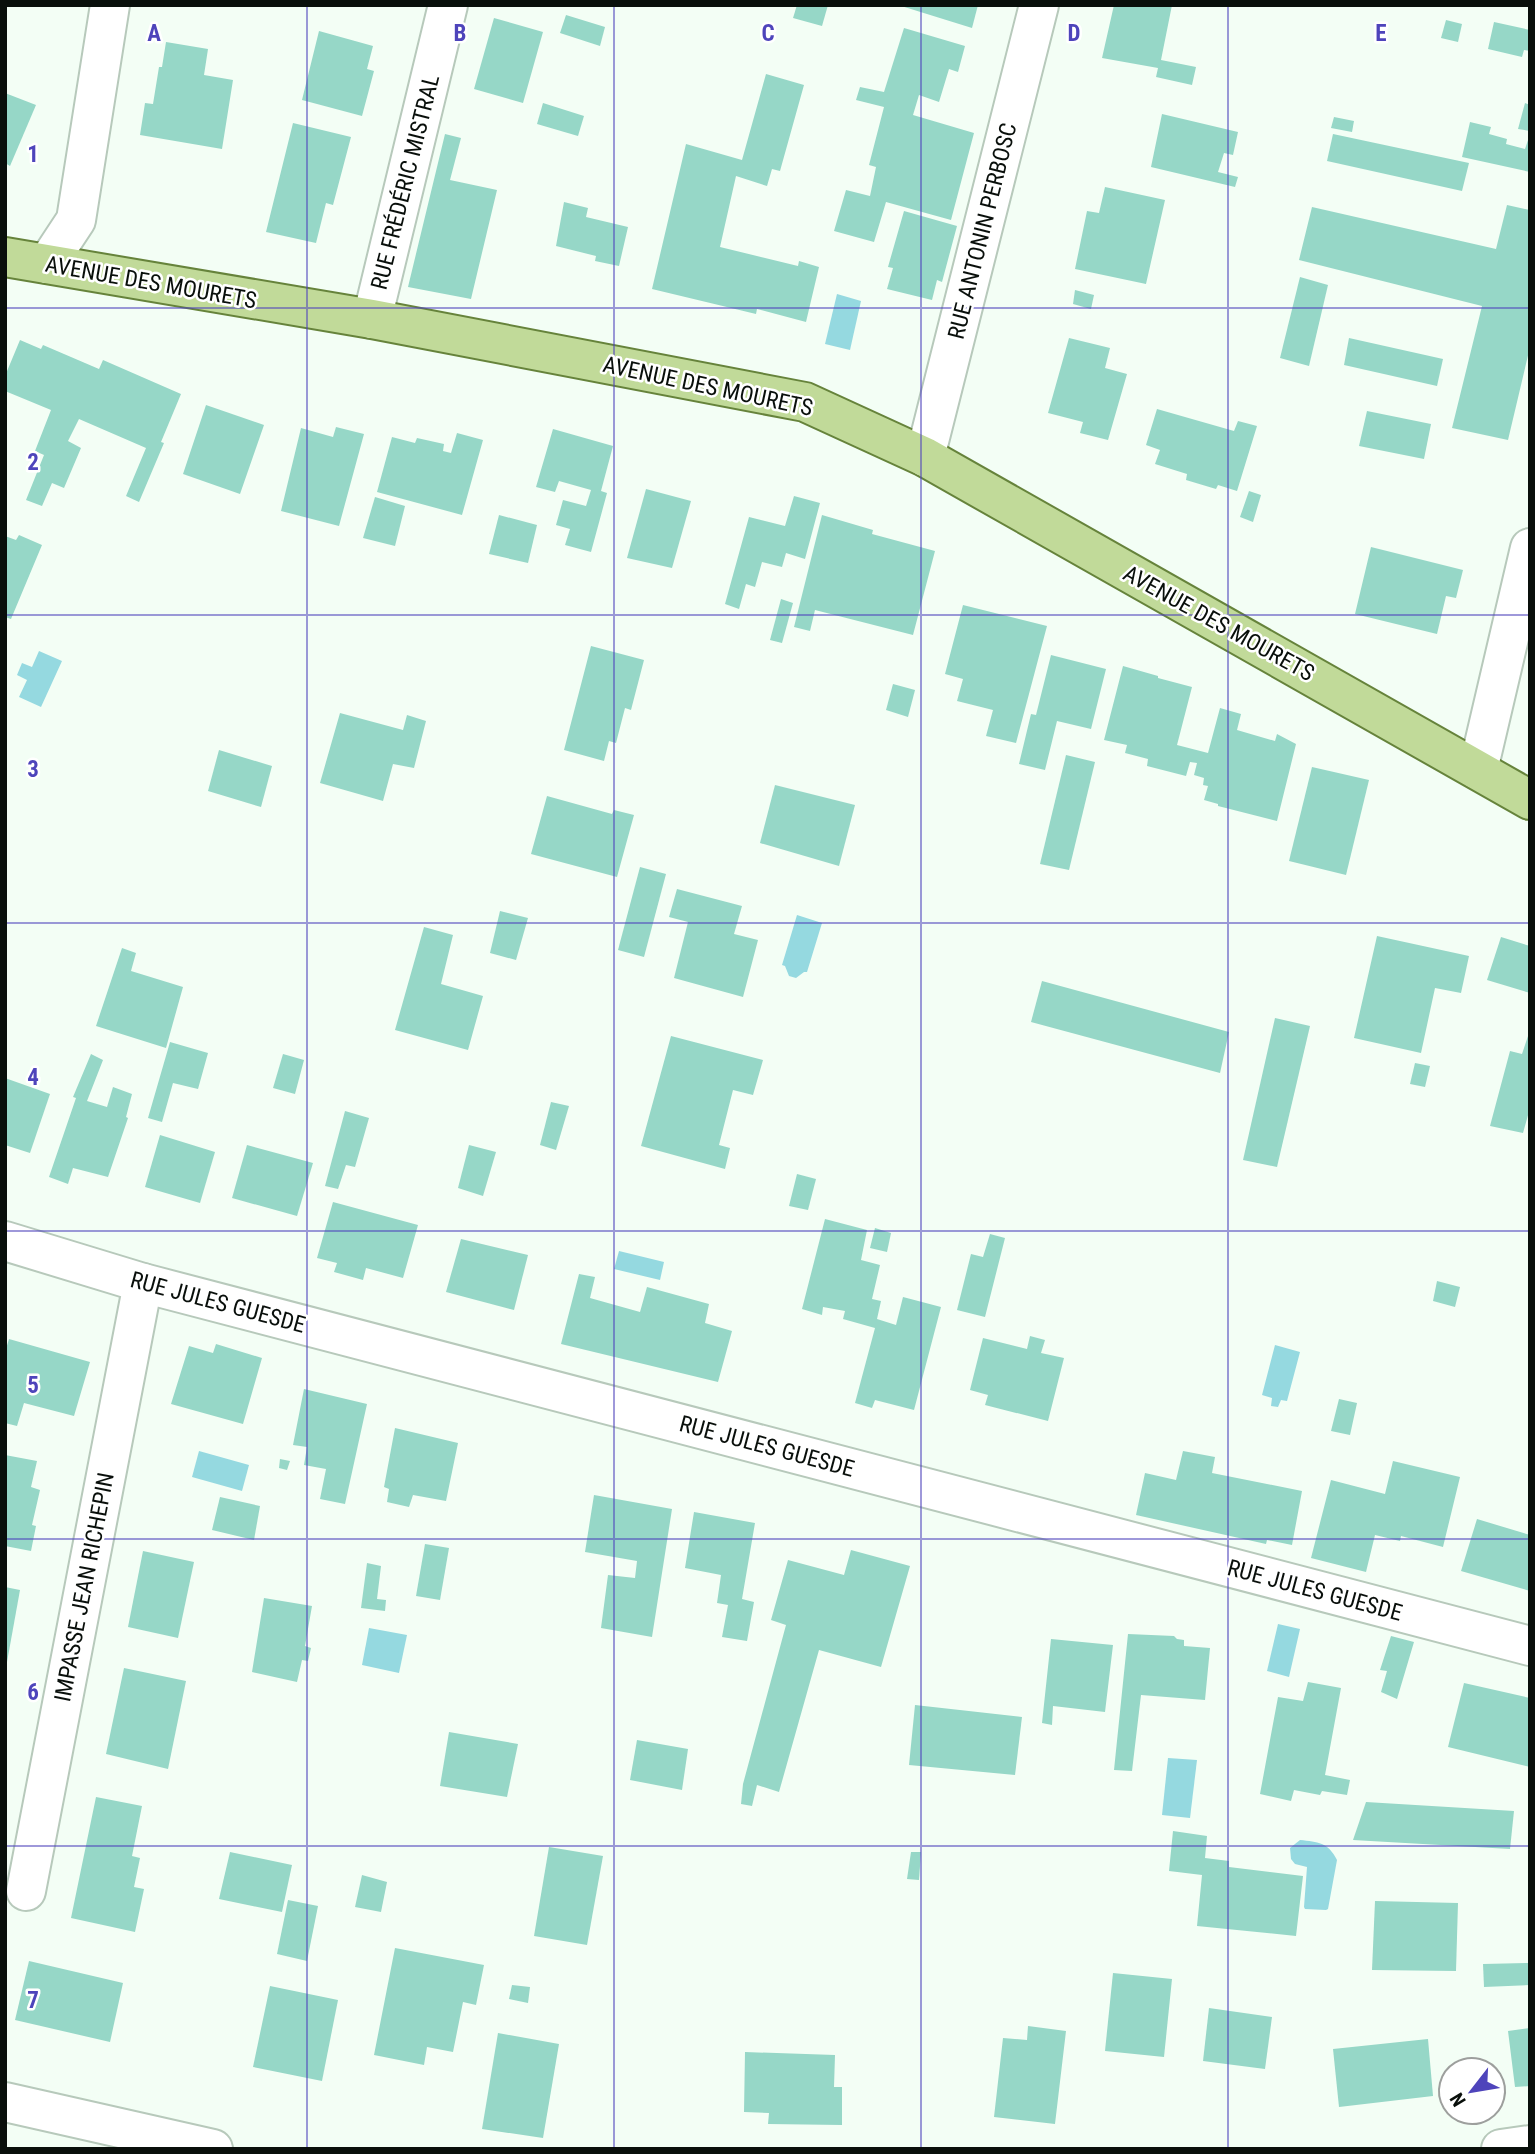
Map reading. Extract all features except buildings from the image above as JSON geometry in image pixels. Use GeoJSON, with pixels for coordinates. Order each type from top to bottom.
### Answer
{"type":"FeatureCollection","features":[{"type":"Feature","properties":{"kind":"main road","name":"AVENUE DES MOURETS"},"geometry":{"type":"LineString","coordinates":[[6,259],[372,319],[805,402],[925,457],[1530,800]]}},
{"type":"Feature","properties":{"kind":"street"},"geometry":{"type":"LineString","coordinates":[[47,264],[76,220],[110,5]]}},
{"type":"Feature","properties":{"kind":"street","name":"RUE FRÉDÉRIC MISTRAL"},"geometry":{"type":"LineString","coordinates":[[372,319],[447,5]]}},
{"type":"Feature","properties":{"kind":"street","name":"RUE ANTONIN PERBOSC"},"geometry":{"type":"LineString","coordinates":[[925,457],[1039,5]]}},
{"type":"Feature","properties":{"kind":"street"},"geometry":{"type":"LineString","coordinates":[[1478,770],[1530,548]]}},
{"type":"Feature","properties":{"kind":"street","name":"RUE JULES GUESDE"},"geometry":{"type":"LineString","coordinates":[[5,1241],[143,1283],[1530,1646]]}},
{"type":"Feature","properties":{"kind":"street","name":"IMPASSE JEAN RICHEPIN"},"geometry":{"type":"LineString","coordinates":[[26,1891],[143,1283]]}},
{"type":"Feature","properties":{"kind":"street"},"geometry":{"type":"LineString","coordinates":[[5,2102],[213,2149]]}},
{"type":"Feature","properties":{"kind":"street"},"geometry":{"type":"LineString","coordinates":[[1501,2149],[1530,2145]]}},
{"type":"Feature","properties":{"kind":"water"},"geometry":{"type":"Polygon","coordinates":[[[837,294],[861,301],[850,350],[825,344],[837,294]]]}},
{"type":"Feature","properties":{"kind":"water"},"geometry":{"type":"Polygon","coordinates":[[[39,651],[62,661],[41,707],[19,697],[27,680],[17,675],[22,663],[32,667],[39,651]]]}},
{"type":"Feature","properties":{"kind":"water"},"geometry":{"type":"Polygon","coordinates":[[[797,915],[822,923],[807,972],[796,978],[789,976],[782,965],[797,915]]]}},
{"type":"Feature","properties":{"kind":"water"},"geometry":{"type":"Polygon","coordinates":[[[619,1251],[664,1262],[660,1280],[614,1269],[619,1251]]]}},
{"type":"Feature","properties":{"kind":"water"},"geometry":{"type":"Polygon","coordinates":[[[1275,1345],[1300,1352],[1287,1401],[1281,1400],[1278,1407],[1271,1406],[1272,1398],[1262,1395],[1275,1345]]]}},
{"type":"Feature","properties":{"kind":"water"},"geometry":{"type":"Polygon","coordinates":[[[199,1451],[249,1465],[242,1491],[192,1477],[199,1451]]]}},
{"type":"Feature","properties":{"kind":"water"},"geometry":{"type":"Polygon","coordinates":[[[1278,1624],[1300,1629],[1289,1677],[1267,1671],[1278,1624]]]}},
{"type":"Feature","properties":{"kind":"water"},"geometry":{"type":"Polygon","coordinates":[[[369,1628],[407,1635],[399,1673],[362,1665],[369,1628]]]}},
{"type":"Feature","properties":{"kind":"water"},"geometry":{"type":"Polygon","coordinates":[[[1168,1758],[1197,1760],[1190,1818],[1162,1815],[1168,1758]]]}},
{"type":"Feature","properties":{"kind":"water"},"geometry":{"type":"Polygon","coordinates":[[[1300,1840],[1322,1844],[1337,1860],[1326,1910],[1304,1907],[1307,1867],[1295,1864],[1291,1859],[1290,1848],[1300,1840]]]}}]}
